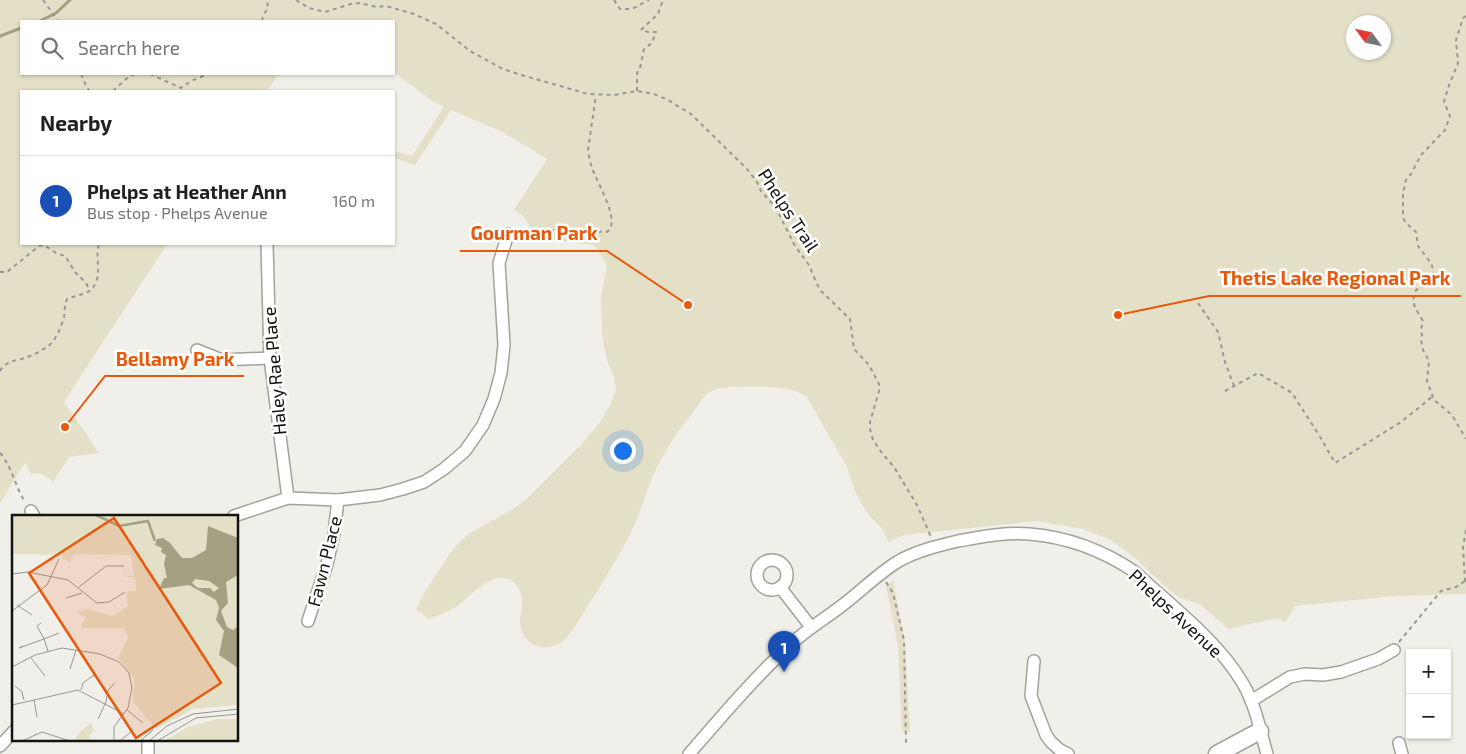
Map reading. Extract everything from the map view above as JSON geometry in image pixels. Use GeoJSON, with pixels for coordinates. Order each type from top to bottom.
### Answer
{"type":"FeatureCollection","features":[{"type":"Feature","properties":{"kind":"street"},"geometry":{"type":"LineString","coordinates":[[237,515],[288,498],[338,500],[380,495],[403,489],[424,482],[444,469],[465,451],[483,425],[494,399],[501,373],[504,345],[499,263],[508,234]]}},
{"type":"Feature","properties":{"kind":"street","name":"Haley Rae Place"},"geometry":{"type":"LineString","coordinates":[[267,245],[270,358],[288,498]]}},
{"type":"Feature","properties":{"kind":"street"},"geometry":{"type":"LineString","coordinates":[[197,350],[222,360],[270,358]]}},
{"type":"Feature","properties":{"kind":"street","name":"Fawn Place"},"geometry":{"type":"LineString","coordinates":[[308,621],[332,541],[338,500]]}},
{"type":"Feature","properties":{"kind":"street","name":"Phelps Avenue"},"geometry":{"type":"LineString","coordinates":[[689,754],[766,668],[793,642],[898,562],[934,546],[1003,534],[1028,534],[1054,538],[1079,545],[1102,553],[1135,572],[1213,644],[1234,670],[1251,701],[1267,754]]}},
{"type":"Feature","properties":{"kind":"street"},"geometry":{"type":"LineString","coordinates":[[780,587],[811,627]]}},
{"type":"Feature","properties":{"kind":"street"},"geometry":{"type":"LineString","coordinates":[[1251,701],[1290,677],[1305,674],[1323,675],[1341,672],[1371,662],[1394,650]]}},
{"type":"Feature","properties":{"kind":"street"},"geometry":{"type":"LineString","coordinates":[[1034,661],[1031,696],[1046,735],[1060,750],[1068,754]]}},
{"type":"Feature","properties":{"kind":"street"},"geometry":{"type":"LineString","coordinates":[[1217,754],[1260,731]]}},
{"type":"Feature","properties":{"kind":"street"},"geometry":{"type":"LineString","coordinates":[[0,746],[12,733]]}},
{"type":"Feature","properties":{"kind":"path"},"geometry":{"type":"LineString","coordinates":[[43,0],[57,20]]}},
{"type":"Feature","properties":{"kind":"path"},"geometry":{"type":"LineString","coordinates":[[262,20],[262,16],[268,8],[267,0]]}},
{"type":"Feature","properties":{"kind":"path","name":"Phelps Trail"},"geometry":{"type":"LineString","coordinates":[[296,0],[309,8],[325,12],[360,3],[378,7],[386,6],[414,14],[436,24],[470,51],[503,69],[548,84],[557,84],[588,94],[614,94],[637,91],[654,94],[691,114],[747,169],[761,191],[776,208],[795,246],[809,265],[822,291],[848,316],[854,350],[869,365],[879,384],[879,391],[870,422],[873,440],[894,467],[917,505],[934,546]]}},
{"type":"Feature","properties":{"kind":"path"},"geometry":{"type":"LineString","coordinates":[[614,1],[620,9],[632,9],[649,0]]}},
{"type":"Feature","properties":{"kind":"path"},"geometry":{"type":"LineString","coordinates":[[637,91],[637,73],[644,49],[652,43],[656,32],[641,30],[658,14],[663,0]]}},
{"type":"Feature","properties":{"kind":"path"},"geometry":{"type":"LineString","coordinates":[[1466,16],[1463,18],[1456,40],[1458,63],[1444,102],[1450,116],[1444,130],[1420,155],[1406,180],[1403,193],[1404,218],[1406,223],[1416,232],[1418,246],[1431,263],[1434,272],[1427,284],[1416,290],[1413,298],[1414,305],[1423,321],[1421,340],[1423,350],[1429,361],[1427,381],[1434,400],[1452,415],[1466,439]]}},
{"type":"Feature","properties":{"kind":"path"},"geometry":{"type":"LineString","coordinates":[[81,75],[86,88],[89,90]]}},
{"type":"Feature","properties":{"kind":"path"},"geometry":{"type":"LineString","coordinates":[[114,90],[133,75]]}},
{"type":"Feature","properties":{"kind":"path"},"geometry":{"type":"LineString","coordinates":[[152,75],[181,88],[191,80],[205,75]]}},
{"type":"Feature","properties":{"kind":"path"},"geometry":{"type":"LineString","coordinates":[[526,230],[607,232],[610,230],[612,224],[610,210],[593,171],[588,150],[596,95]]}},
{"type":"Feature","properties":{"kind":"path"},"geometry":{"type":"LineString","coordinates":[[0,272],[7,272],[39,246],[44,245],[56,253],[65,256],[75,272],[86,282],[91,291]]}},
{"type":"Feature","properties":{"kind":"path"},"geometry":{"type":"LineString","coordinates":[[0,371],[2,366],[8,362],[30,356],[52,342],[64,317],[66,300],[91,291],[96,282],[99,245]]}},
{"type":"Feature","properties":{"kind":"path"},"geometry":{"type":"LineString","coordinates":[[1198,303],[1218,332],[1225,362],[1234,386]]}},
{"type":"Feature","properties":{"kind":"path"},"geometry":{"type":"LineString","coordinates":[[1225,391],[1258,373],[1292,393],[1335,464],[1400,422],[1433,396]]}},
{"type":"Feature","properties":{"kind":"path"},"geometry":{"type":"LineString","coordinates":[[0,453],[32,514]]}},
{"type":"Feature","properties":{"kind":"path"},"geometry":{"type":"LineString","coordinates":[[1394,650],[1441,591],[1456,588],[1465,582],[1463,547],[1466,530]]}},
{"type":"Feature","properties":{"kind":"path"},"geometry":{"type":"LineString","coordinates":[[881,574],[893,593],[904,640],[906,743]]}},
{"type":"Feature","properties":{"kind":"shaded area"},"geometry":{"type":"Polygon","coordinates":[[[0,0],[1466,0],[1466,594],[1395,596],[1295,606],[1285,623],[1278,618],[1228,629],[1200,604],[1180,598],[1168,589],[1136,559],[1111,540],[1083,529],[1037,521],[904,535],[889,542],[881,527],[863,506],[846,465],[806,396],[781,388],[732,387],[720,388],[707,394],[675,436],[653,476],[634,525],[611,568],[576,625],[560,643],[553,646],[539,647],[528,641],[521,629],[522,601],[520,591],[515,583],[506,579],[500,578],[489,581],[457,606],[429,619],[416,609],[423,595],[458,544],[470,533],[513,509],[528,498],[581,445],[601,421],[616,392],[614,376],[608,363],[602,332],[601,296],[607,265],[594,245],[531,237],[527,221],[514,210],[547,159],[501,131],[451,110],[415,165],[395,158],[395,151],[412,156],[444,107],[431,100],[395,73],[395,20],[20,20],[20,75],[277,75],[268,90],[20,90],[20,245],[166,245],[64,402],[99,453],[69,457],[53,482],[43,475],[31,474],[25,463],[0,503],[0,0]]]}},
{"type":"Feature","properties":{"kind":"shaded area"},"geometry":{"type":"Polygon","coordinates":[[[893,580],[905,644],[910,732],[902,731],[898,647],[886,585],[893,580]]]}},
{"type":"Feature","properties":{"kind":"waterway"},"geometry":{"type":"LineString","coordinates":[[42,20],[56,13],[70,0]]}},
{"type":"Feature","properties":{"kind":"waterway"},"geometry":{"type":"LineString","coordinates":[[0,36],[20,28]]}},
{"type":"Feature","properties":{"kind":"place","name":"Gourman Park"},"geometry":{"type":"Point","coordinates":[688,305]}},
{"type":"Feature","properties":{"kind":"place","name":"Thetis Lake Regional Park"},"geometry":{"type":"Point","coordinates":[1118,315]}},
{"type":"Feature","properties":{"kind":"place","name":"Bellamy Park"},"geometry":{"type":"Point","coordinates":[65,427]}},
{"type":"Feature","properties":{"kind":"place","name":"Phelps at Heather Ann"},"geometry":{"type":"Point","coordinates":[784,672]}}]}
